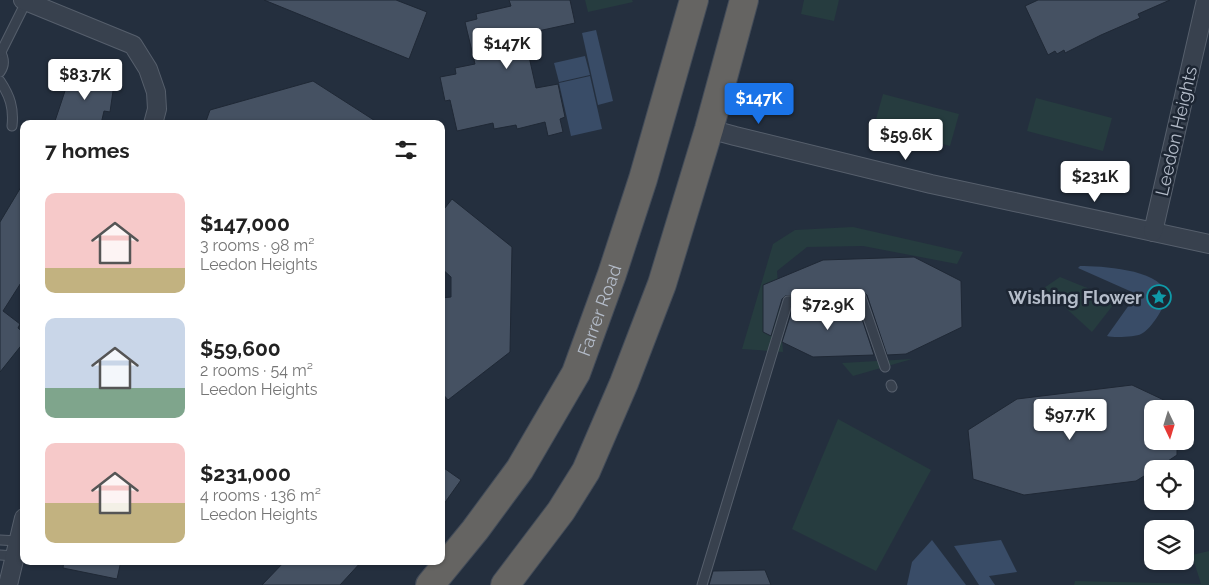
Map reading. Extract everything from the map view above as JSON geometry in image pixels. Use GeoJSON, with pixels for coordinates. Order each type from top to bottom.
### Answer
{"type":"FeatureCollection","features":[{"type":"Feature","properties":{"kind":"highway","name":"Farrer Road"},"geometry":{"type":"LineString","coordinates":[[430,585],[475,530],[520,469],[576,373],[612,274],[640,188],[694,0]]}},
{"type":"Feature","properties":{"kind":"highway"},"geometry":{"type":"LineString","coordinates":[[505,585],[586,471],[624,383],[662,284],[709,129],[744,0]]}},
{"type":"Feature","properties":{"kind":"street","name":"Leedon Heights"},"geometry":{"type":"LineString","coordinates":[[1153,232],[1206,0]]}},
{"type":"Feature","properties":{"kind":"street"},"geometry":{"type":"LineString","coordinates":[[24,1],[133,45],[148,69],[156,92],[157,109],[154,120]]}},
{"type":"Feature","properties":{"kind":"street"},"geometry":{"type":"LineString","coordinates":[[709,129],[931,184],[1209,244]]}},
{"type":"Feature","properties":{"kind":"street"},"geometry":{"type":"LineString","coordinates":[[8,585],[11,551],[20,528]]}},
{"type":"Feature","properties":{"kind":"lane"},"geometry":{"type":"LineString","coordinates":[[0,72],[4,60],[0,52],[24,1]]}},
{"type":"Feature","properties":{"kind":"lane"},"geometry":{"type":"LineString","coordinates":[[0,81],[8,94],[14,110],[12,126]]}},
{"type":"Feature","properties":{"kind":"lane"},"geometry":{"type":"LineString","coordinates":[[702,585],[788,301],[861,297],[885,367]]}},
{"type":"Feature","properties":{"kind":"lane"},"geometry":{"type":"LineString","coordinates":[[0,540],[11,551]]}},
{"type":"Feature","properties":{"kind":"green space"},"geometry":{"type":"Polygon","coordinates":[[[585,0],[632,0],[633,2],[588,12],[585,0]]]}},
{"type":"Feature","properties":{"kind":"green space"},"geometry":{"type":"Polygon","coordinates":[[[804,0],[839,0],[834,21],[801,14],[804,0]]]}},
{"type":"Feature","properties":{"kind":"green space"},"geometry":{"type":"Polygon","coordinates":[[[883,94],[959,114],[950,146],[874,126],[883,94]]]}},
{"type":"Feature","properties":{"kind":"green space"},"geometry":{"type":"Polygon","coordinates":[[[1036,98],[1112,118],[1103,151],[1027,131],[1036,98]]]}},
{"type":"Feature","properties":{"kind":"green space"},"geometry":{"type":"Polygon","coordinates":[[[853,227],[963,252],[957,264],[863,246],[807,247],[777,271],[783,352],[742,349],[773,244],[795,230],[853,227]]]}},
{"type":"Feature","properties":{"kind":"green space"},"geometry":{"type":"Polygon","coordinates":[[[1060,277],[1117,300],[1092,332],[1044,288],[1060,277]]]}},
{"type":"Feature","properties":{"kind":"green space"},"geometry":{"type":"Polygon","coordinates":[[[912,359],[853,376],[842,363],[912,359]]]}},
{"type":"Feature","properties":{"kind":"green space"},"geometry":{"type":"Polygon","coordinates":[[[838,419],[931,470],[876,571],[792,529],[838,419]]]}},
{"type":"Feature","properties":{"kind":"green space"},"geometry":{"type":"Polygon","coordinates":[[[1209,551],[1209,585],[1074,585],[1075,581],[1201,584],[1194,561],[1194,555],[1209,551]]]}},
{"type":"Feature","properties":{"kind":"water"},"geometry":{"type":"Polygon","coordinates":[[[596,30],[613,101],[598,105],[582,33],[596,30]]]}},
{"type":"Feature","properties":{"kind":"water"},"geometry":{"type":"Polygon","coordinates":[[[585,56],[590,75],[559,82],[554,63],[585,56]]]}},
{"type":"Feature","properties":{"kind":"water"},"geometry":{"type":"Polygon","coordinates":[[[590,76],[602,129],[571,136],[559,83],[590,76]]]}},
{"type":"Feature","properties":{"kind":"water"},"geometry":{"type":"Polygon","coordinates":[[[1080,266],[1128,270],[1152,278],[1161,284],[1166,292],[1165,302],[1150,327],[1138,335],[1124,337],[1107,336],[1134,298],[1132,292],[1078,268],[1080,266]]]}},
{"type":"Feature","properties":{"kind":"water"},"geometry":{"type":"Polygon","coordinates":[[[932,540],[966,585],[907,585],[912,562],[932,540]]]}},
{"type":"Feature","properties":{"kind":"water"},"geometry":{"type":"Polygon","coordinates":[[[1001,540],[1017,572],[989,576],[995,585],[979,585],[954,546],[1001,540]]]}},
{"type":"Feature","properties":{"kind":"building"},"geometry":{"type":"Polygon","coordinates":[[[264,0],[396,0],[427,12],[409,59],[264,0]]]}},
{"type":"Feature","properties":{"kind":"building"},"geometry":{"type":"Polygon","coordinates":[[[509,0],[570,0],[575,23],[524,34],[536,88],[558,84],[565,117],[560,119],[563,132],[548,136],[545,122],[517,129],[516,125],[494,129],[493,123],[457,131],[450,100],[445,101],[440,77],[456,74],[455,68],[475,64],[465,22],[477,19],[476,14],[511,6],[509,0]]]}},
{"type":"Feature","properties":{"kind":"building"},"geometry":{"type":"Polygon","coordinates":[[[1038,0],[1170,0],[1138,14],[1140,18],[1065,53],[1064,50],[1057,54],[1055,51],[1048,55],[1025,6],[1038,0]]]}},
{"type":"Feature","properties":{"kind":"building"},"geometry":{"type":"Polygon","coordinates":[[[77,74],[103,77],[102,83],[114,84],[110,112],[104,111],[102,120],[55,120],[69,79],[76,80],[77,74]]]}},
{"type":"Feature","properties":{"kind":"building"},"geometry":{"type":"Polygon","coordinates":[[[313,81],[374,120],[206,120],[210,110],[313,81]]]}},
{"type":"Feature","properties":{"kind":"building"},"geometry":{"type":"Polygon","coordinates":[[[20,189],[20,284],[3,311],[20,324],[18,328],[20,330],[20,347],[0,372],[0,222],[20,189]]]}},
{"type":"Feature","properties":{"kind":"building"},"geometry":{"type":"Polygon","coordinates":[[[452,199],[512,247],[510,352],[448,400],[445,397],[445,298],[451,297],[451,277],[445,272],[445,208],[452,199]]]}},
{"type":"Feature","properties":{"kind":"building"},"geometry":{"type":"Polygon","coordinates":[[[914,257],[961,281],[962,327],[906,354],[887,355],[867,295],[861,291],[785,296],[782,299],[771,336],[763,332],[763,285],[823,260],[914,257]]]}},
{"type":"Feature","properties":{"kind":"building"},"geometry":{"type":"Polygon","coordinates":[[[857,304],[874,355],[813,357],[782,342],[793,307],[857,304]]]}},
{"type":"Feature","properties":{"kind":"building"},"geometry":{"type":"Polygon","coordinates":[[[1132,385],[1164,400],[1144,400],[1144,450],[1177,450],[1177,455],[1170,460],[1144,460],[1144,476],[1136,481],[1024,495],[973,479],[968,430],[1017,399],[1132,385]]]}},
{"type":"Feature","properties":{"kind":"building"},"geometry":{"type":"Polygon","coordinates":[[[445,469],[461,480],[445,502],[445,469]]]}},
{"type":"Feature","properties":{"kind":"building"},"geometry":{"type":"Polygon","coordinates":[[[63,565],[120,565],[117,579],[63,568],[63,565]]]}},
{"type":"Feature","properties":{"kind":"building"},"geometry":{"type":"Polygon","coordinates":[[[281,565],[358,565],[340,585],[262,585],[281,565]]]}},
{"type":"Feature","properties":{"kind":"building"},"geometry":{"type":"Polygon","coordinates":[[[765,570],[771,585],[709,585],[713,571],[765,570]]]}},
{"type":"Feature","properties":{"kind":"place","name":"Wishing Flower"},"geometry":{"type":"Point","coordinates":[1159,297]}}]}
